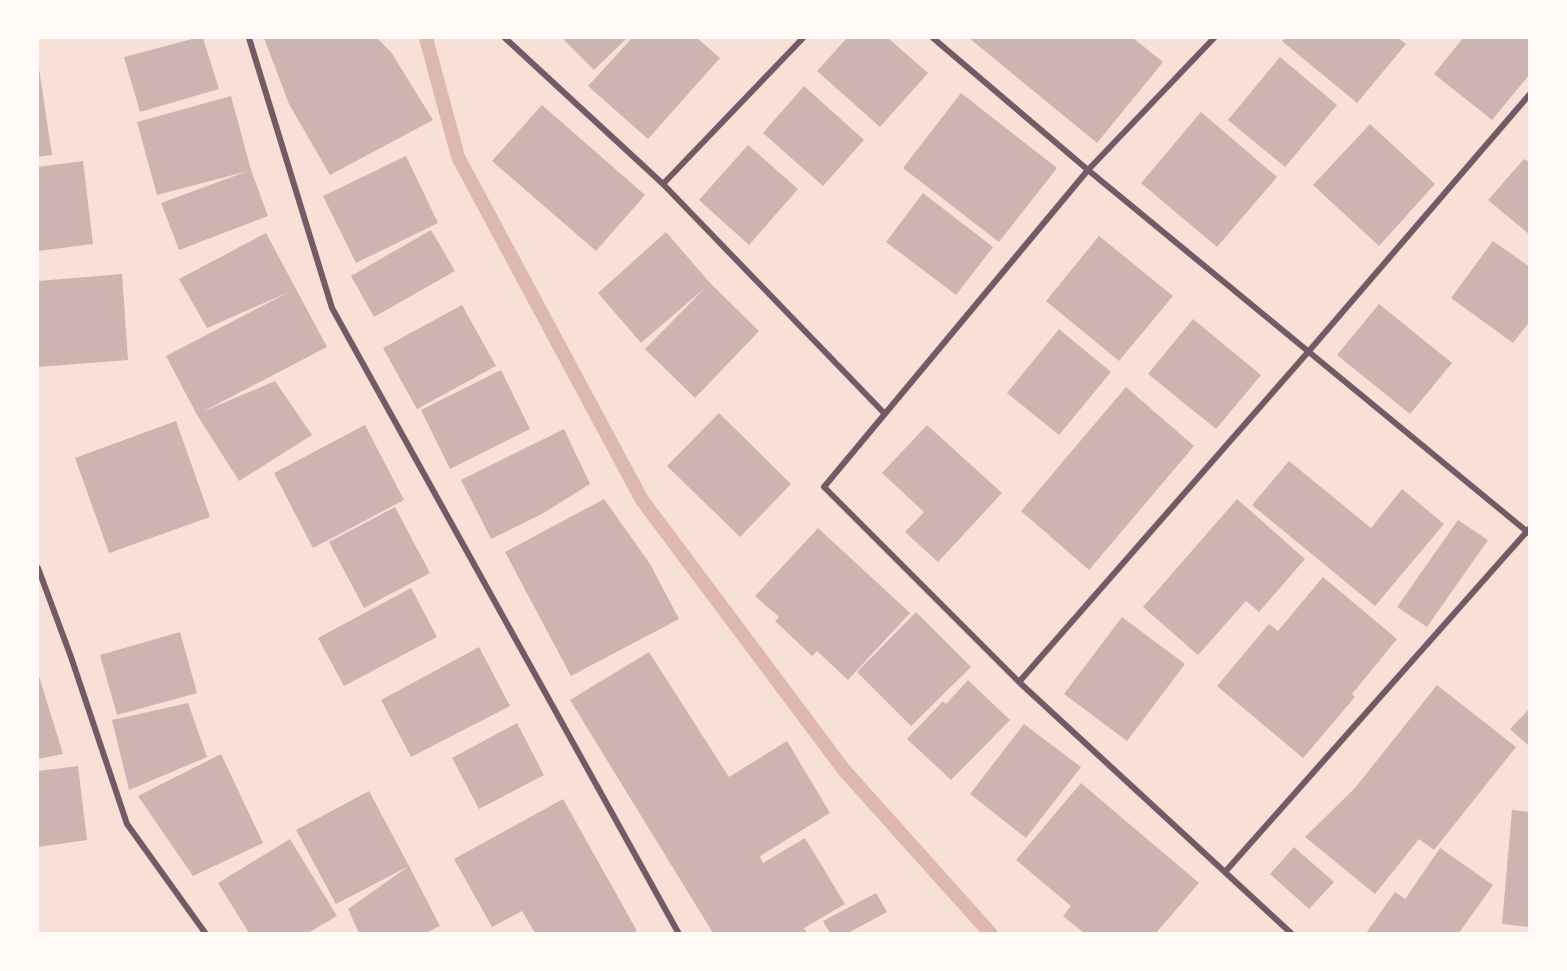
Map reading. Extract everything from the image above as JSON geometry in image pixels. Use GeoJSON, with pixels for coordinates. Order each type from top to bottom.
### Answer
{"type":"FeatureCollection","features":[{"type":"Feature","properties":{"kind":"street"},"geometry":{"type":"LineString","coordinates":[[249,38],[332,308],[679,933]]}},
{"type":"Feature","properties":{"kind":"street"},"geometry":{"type":"LineString","coordinates":[[506,38],[663,184],[884,413]]}},
{"type":"Feature","properties":{"kind":"street"},"geometry":{"type":"LineString","coordinates":[[663,184],[803,38]]}},
{"type":"Feature","properties":{"kind":"street"},"geometry":{"type":"LineString","coordinates":[[933,38],[1088,170],[1528,531],[1225,872]]}},
{"type":"Feature","properties":{"kind":"street"},"geometry":{"type":"LineString","coordinates":[[1214,38],[1088,170],[824,487],[1019,682],[1292,933]]}},
{"type":"Feature","properties":{"kind":"street"},"geometry":{"type":"LineString","coordinates":[[1019,682],[1530,94]]}},
{"type":"Feature","properties":{"kind":"street"},"geometry":{"type":"LineString","coordinates":[[38,568],[128,824],[206,933]]}},
{"type":"Feature","properties":{"kind":"building"},"geometry":{"type":"Polygon","coordinates":[[[203,38],[219,89],[140,112],[124,57],[203,38]]]}},
{"type":"Feature","properties":{"kind":"building"},"geometry":{"type":"Polygon","coordinates":[[[264,38],[377,38],[391,52],[433,120],[330,175],[289,104],[264,38]]]}},
{"type":"Feature","properties":{"kind":"building"},"geometry":{"type":"Polygon","coordinates":[[[562,38],[627,38],[594,70],[562,38]]]}},
{"type":"Feature","properties":{"kind":"building"},"geometry":{"type":"Polygon","coordinates":[[[632,38],[697,38],[720,58],[648,139],[588,86],[632,38]]]}},
{"type":"Feature","properties":{"kind":"building"},"geometry":{"type":"Polygon","coordinates":[[[847,38],[888,38],[928,73],[880,127],[817,71],[847,38]]]}},
{"type":"Feature","properties":{"kind":"building"},"geometry":{"type":"Polygon","coordinates":[[[969,38],[1133,38],[1163,62],[1097,143],[969,38]]]}},
{"type":"Feature","properties":{"kind":"building"},"geometry":{"type":"Polygon","coordinates":[[[1285,38],[1398,38],[1406,44],[1357,103],[1282,41],[1285,38]]]}},
{"type":"Feature","properties":{"kind":"building"},"geometry":{"type":"Polygon","coordinates":[[[1463,38],[1530,38],[1530,74],[1492,120],[1434,74],[1463,38]]]}},
{"type":"Feature","properties":{"kind":"building"},"geometry":{"type":"Polygon","coordinates":[[[1280,57],[1337,105],[1285,167],[1228,120],[1280,57]]]}},
{"type":"Feature","properties":{"kind":"building"},"geometry":{"type":"Polygon","coordinates":[[[38,62],[52,155],[38,157],[38,62]]]}},
{"type":"Feature","properties":{"kind":"building"},"geometry":{"type":"Polygon","coordinates":[[[804,86],[864,140],[823,186],[763,133],[804,86]]]}},
{"type":"Feature","properties":{"kind":"building"},"geometry":{"type":"Polygon","coordinates":[[[961,93],[1057,168],[999,242],[903,168],[961,93]]]}},
{"type":"Feature","properties":{"kind":"building"},"geometry":{"type":"Polygon","coordinates":[[[231,96],[251,170],[268,216],[179,250],[161,203],[248,171],[157,195],[137,122],[231,96]]]}},
{"type":"Feature","properties":{"kind":"building"},"geometry":{"type":"Polygon","coordinates":[[[542,105],[645,195],[596,251],[492,161],[542,105]]]}},
{"type":"Feature","properties":{"kind":"building"},"geometry":{"type":"Polygon","coordinates":[[[1201,112],[1277,177],[1217,247],[1141,183],[1201,112]]]}},
{"type":"Feature","properties":{"kind":"building"},"geometry":{"type":"Polygon","coordinates":[[[1370,124],[1435,184],[1379,246],[1313,185],[1370,124]]]}},
{"type":"Feature","properties":{"kind":"building"},"geometry":{"type":"Polygon","coordinates":[[[748,145],[798,189],[749,245],[699,200],[748,145]]]}},
{"type":"Feature","properties":{"kind":"building"},"geometry":{"type":"Polygon","coordinates":[[[406,156],[438,223],[356,263],[323,196],[406,156]]]}},
{"type":"Feature","properties":{"kind":"building"},"geometry":{"type":"Polygon","coordinates":[[[1524,159],[1530,163],[1530,235],[1488,200],[1524,159]]]}},
{"type":"Feature","properties":{"kind":"building"},"geometry":{"type":"Polygon","coordinates":[[[83,161],[93,244],[38,251],[38,167],[83,161]]]}},
{"type":"Feature","properties":{"kind":"building"},"geometry":{"type":"Polygon","coordinates":[[[923,193],[993,247],[956,295],[886,242],[923,193]]]}},
{"type":"Feature","properties":{"kind":"building"},"geometry":{"type":"Polygon","coordinates":[[[431,230],[455,271],[374,317],[351,276],[431,230]]]}},
{"type":"Feature","properties":{"kind":"building"},"geometry":{"type":"Polygon","coordinates":[[[666,232],[710,283],[759,331],[695,398],[645,349],[706,287],[641,343],[598,293],[666,232]]]}},
{"type":"Feature","properties":{"kind":"building"},"geometry":{"type":"Polygon","coordinates":[[[266,233],[327,347],[202,412],[275,381],[312,435],[239,481],[197,415],[166,356],[289,292],[207,328],[179,279],[266,233]]]}},
{"type":"Feature","properties":{"kind":"building"},"geometry":{"type":"Polygon","coordinates":[[[1099,236],[1173,296],[1119,361],[1046,301],[1099,236]]]}},
{"type":"Feature","properties":{"kind":"building"},"geometry":{"type":"Polygon","coordinates":[[[1493,241],[1530,267],[1530,321],[1513,343],[1451,298],[1493,241]]]}},
{"type":"Feature","properties":{"kind":"building"},"geometry":{"type":"Polygon","coordinates":[[[122,274],[128,360],[38,367],[38,281],[122,274]]]}},
{"type":"Feature","properties":{"kind":"building"},"geometry":{"type":"Polygon","coordinates":[[[1379,304],[1452,363],[1410,414],[1337,355],[1379,304]]]}},
{"type":"Feature","properties":{"kind":"building"},"geometry":{"type":"Polygon","coordinates":[[[462,305],[496,366],[417,409],[383,348],[462,305]]]}},
{"type":"Feature","properties":{"kind":"building"},"geometry":{"type":"Polygon","coordinates":[[[1193,319],[1261,375],[1216,429],[1148,374],[1193,319]]]}},
{"type":"Feature","properties":{"kind":"building"},"geometry":{"type":"Polygon","coordinates":[[[1059,329],[1111,372],[1059,435],[1007,393],[1059,329]]]}},
{"type":"Feature","properties":{"kind":"building"},"geometry":{"type":"Polygon","coordinates":[[[501,370],[530,429],[450,469],[421,410],[501,370]]]}},
{"type":"Feature","properties":{"kind":"building"},"geometry":{"type":"Polygon","coordinates":[[[1126,387],[1194,446],[1089,570],[1021,511],[1126,387]]]}},
{"type":"Feature","properties":{"kind":"building"},"geometry":{"type":"Polygon","coordinates":[[[719,413],[791,484],[740,537],[667,466],[719,413]]]}},
{"type":"Feature","properties":{"kind":"building"},"geometry":{"type":"Polygon","coordinates":[[[176,421],[210,517],[109,553],[75,458],[176,421]]]}},
{"type":"Feature","properties":{"kind":"building"},"geometry":{"type":"Polygon","coordinates":[[[365,425],[404,500],[313,548],[274,473],[365,425]]]}},
{"type":"Feature","properties":{"kind":"building"},"geometry":{"type":"Polygon","coordinates":[[[927,425],[1002,493],[938,562],[905,532],[924,512],[882,473],[927,425]]]}},
{"type":"Feature","properties":{"kind":"building"},"geometry":{"type":"Polygon","coordinates":[[[564,429],[590,484],[542,514],[491,539],[461,480],[564,429]]]}},
{"type":"Feature","properties":{"kind":"building"},"geometry":{"type":"Polygon","coordinates":[[[1289,461],[1371,528],[1402,489],[1444,524],[1375,606],[1252,505],[1289,461]]]}},
{"type":"Feature","properties":{"kind":"building"},"geometry":{"type":"Polygon","coordinates":[[[604,499],[650,564],[679,619],[571,676],[505,552],[604,499]]]}},
{"type":"Feature","properties":{"kind":"building"},"geometry":{"type":"Polygon","coordinates":[[[1237,499],[1305,559],[1259,612],[1246,601],[1198,655],[1143,607],[1237,499]]]}},
{"type":"Feature","properties":{"kind":"building"},"geometry":{"type":"Polygon","coordinates":[[[395,507],[430,573],[364,608],[329,542],[395,507]]]}},
{"type":"Feature","properties":{"kind":"building"},"geometry":{"type":"Polygon","coordinates":[[[1458,520],[1488,540],[1427,627],[1397,607],[1458,520]]]}},
{"type":"Feature","properties":{"kind":"building"},"geometry":{"type":"Polygon","coordinates":[[[818,528],[910,613],[848,680],[817,651],[812,656],[775,621],[779,617],[755,596],[818,528]]]}},
{"type":"Feature","properties":{"kind":"building"},"geometry":{"type":"Polygon","coordinates":[[[1323,577],[1397,639],[1352,694],[1355,697],[1303,758],[1217,686],[1269,624],[1278,631],[1323,577]]]}},
{"type":"Feature","properties":{"kind":"building"},"geometry":{"type":"Polygon","coordinates":[[[411,588],[437,637],[344,686],[318,638],[411,588]]]}},
{"type":"Feature","properties":{"kind":"building"},"geometry":{"type":"Polygon","coordinates":[[[916,612],[971,667],[911,726],[857,672],[916,612]]]}},
{"type":"Feature","properties":{"kind":"building"},"geometry":{"type":"Polygon","coordinates":[[[1122,617],[1185,664],[1127,741],[1064,694],[1122,617]]]}},
{"type":"Feature","properties":{"kind":"building"},"geometry":{"type":"Polygon","coordinates":[[[180,632],[197,693],[117,715],[100,655],[180,632]]]}},
{"type":"Feature","properties":{"kind":"building"},"geometry":{"type":"Polygon","coordinates":[[[479,647],[510,706],[411,757],[381,700],[479,647]]]}},
{"type":"Feature","properties":{"kind":"building"},"geometry":{"type":"Polygon","coordinates":[[[649,652],[729,777],[787,741],[830,813],[760,856],[763,863],[805,838],[845,904],[804,928],[807,933],[713,933],[570,700],[649,652]]]}},
{"type":"Feature","properties":{"kind":"building"},"geometry":{"type":"Polygon","coordinates":[[[38,673],[63,754],[38,759],[38,673]]]}},
{"type":"Feature","properties":{"kind":"building"},"geometry":{"type":"Polygon","coordinates":[[[968,680],[1010,720],[951,780],[907,739],[943,701],[946,704],[968,680]]]}},
{"type":"Feature","properties":{"kind":"building"},"geometry":{"type":"Polygon","coordinates":[[[1437,685],[1516,747],[1434,850],[1419,839],[1375,894],[1305,837],[1355,788],[1437,685]]]}},
{"type":"Feature","properties":{"kind":"building"},"geometry":{"type":"Polygon","coordinates":[[[188,703],[207,757],[129,790],[112,720],[188,703]]]}},
{"type":"Feature","properties":{"kind":"building"},"geometry":{"type":"Polygon","coordinates":[[[1530,708],[1530,747],[1510,729],[1530,708]]]}},
{"type":"Feature","properties":{"kind":"building"},"geometry":{"type":"Polygon","coordinates":[[[517,723],[544,775],[479,809],[452,758],[517,723]]]}},
{"type":"Feature","properties":{"kind":"building"},"geometry":{"type":"Polygon","coordinates":[[[1024,724],[1081,767],[1026,838],[970,794],[1024,724]]]}},
{"type":"Feature","properties":{"kind":"building"},"geometry":{"type":"Polygon","coordinates":[[[221,754],[263,843],[193,876],[138,796],[221,754]]]}},
{"type":"Feature","properties":{"kind":"building"},"geometry":{"type":"Polygon","coordinates":[[[78,766],[87,840],[38,847],[38,771],[78,766]]]}},
{"type":"Feature","properties":{"kind":"building"},"geometry":{"type":"Polygon","coordinates":[[[1081,783],[1199,883],[1156,933],[1084,933],[1063,916],[1071,906],[1016,860],[1081,783]]]}},
{"type":"Feature","properties":{"kind":"building"},"geometry":{"type":"Polygon","coordinates":[[[369,791],[409,866],[336,904],[296,830],[369,791]]]}},
{"type":"Feature","properties":{"kind":"building"},"geometry":{"type":"Polygon","coordinates":[[[563,799],[637,931],[633,933],[535,933],[522,911],[492,927],[454,859],[563,799]]]}},
{"type":"Feature","properties":{"kind":"building"},"geometry":{"type":"Polygon","coordinates":[[[1512,810],[1530,812],[1530,927],[1502,924],[1512,810]]]}},
{"type":"Feature","properties":{"kind":"building"},"geometry":{"type":"Polygon","coordinates":[[[290,839],[337,916],[308,933],[249,933],[218,883],[290,839]]]}},
{"type":"Feature","properties":{"kind":"building"},"geometry":{"type":"Polygon","coordinates":[[[1294,847],[1334,882],[1309,909],[1270,874],[1294,847]]]}},
{"type":"Feature","properties":{"kind":"building"},"geometry":{"type":"Polygon","coordinates":[[[1440,848],[1493,885],[1459,933],[1366,933],[1395,892],[1405,899],[1440,848]]]}},
{"type":"Feature","properties":{"kind":"building"},"geometry":{"type":"Polygon","coordinates":[[[409,866],[440,926],[426,933],[359,933],[348,909],[409,866]]]}},
{"type":"Feature","properties":{"kind":"building"},"geometry":{"type":"Polygon","coordinates":[[[876,893],[887,912],[848,933],[830,933],[823,921],[876,893]]]}},
{"type":"Feature","properties":{"kind":"waterway"},"geometry":{"type":"LineString","coordinates":[[426,38],[458,157],[642,500],[844,770],[991,934]]}}]}
